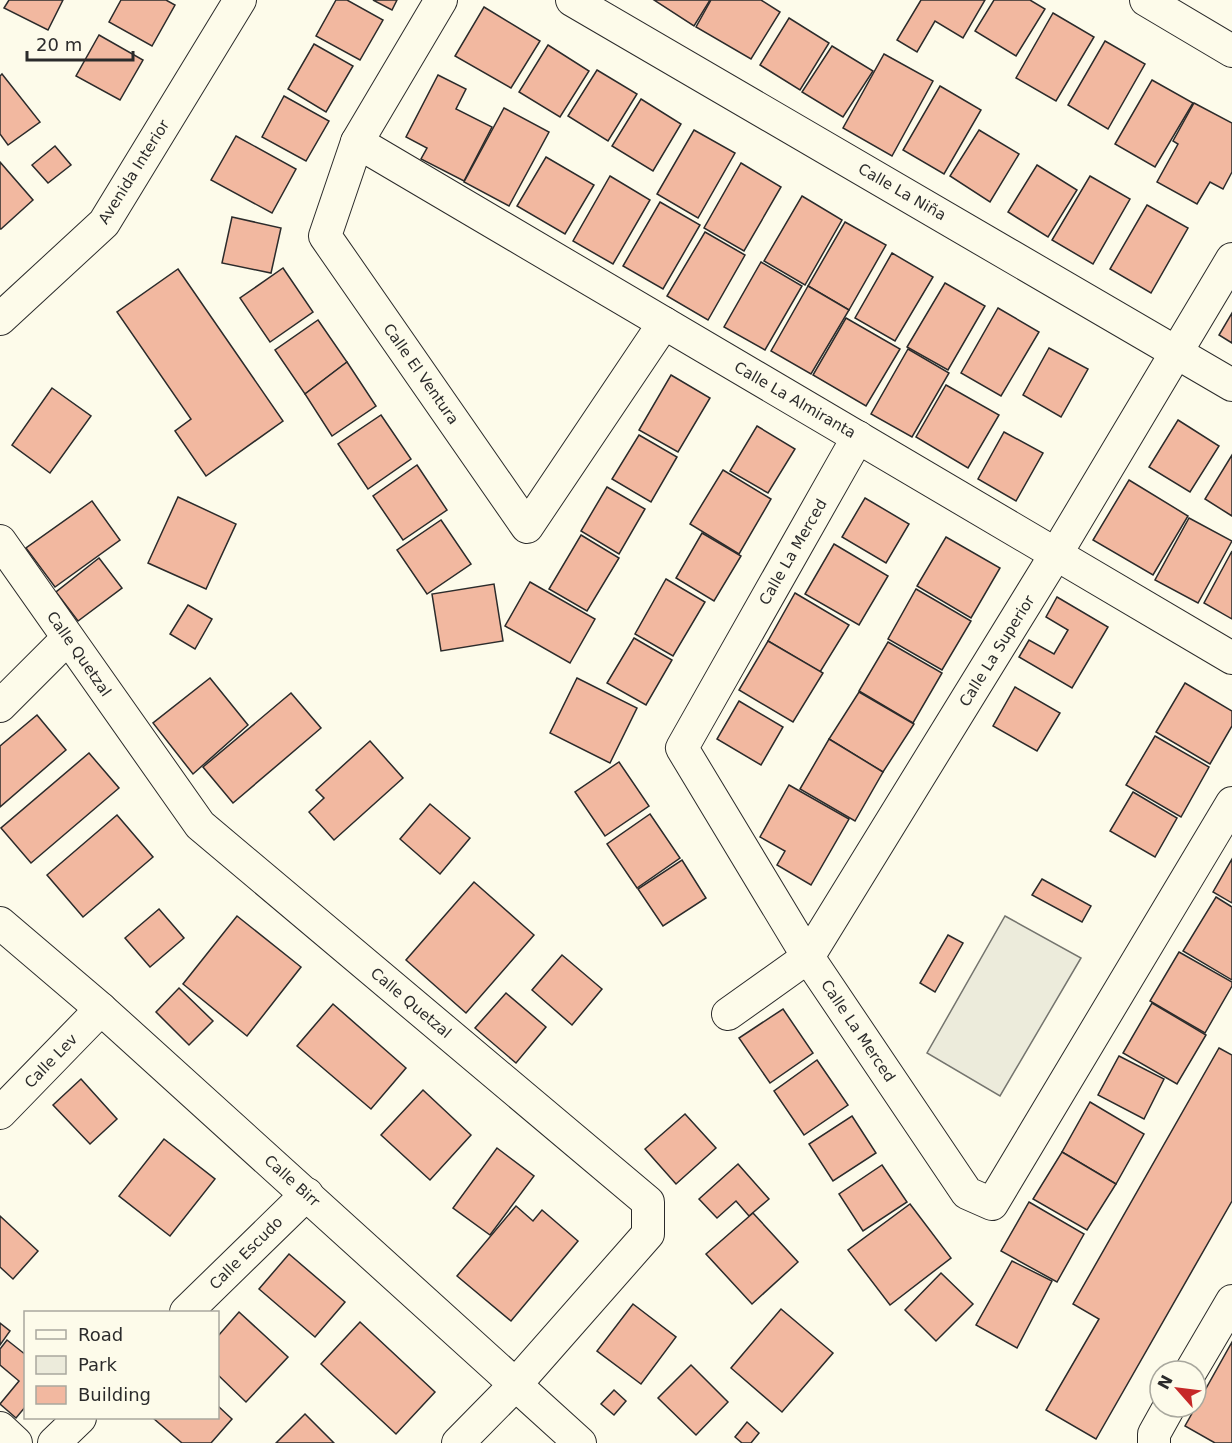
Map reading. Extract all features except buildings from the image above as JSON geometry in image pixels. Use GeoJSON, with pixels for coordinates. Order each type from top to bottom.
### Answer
{"type":"FeatureCollection","features":[{"type":"Feature","properties":{"kind":"street","name":"Avenida Interior"},"geometry":{"type":"LineString","coordinates":[[0,319],[104,223],[240,0]]}},
{"type":"Feature","properties":{"kind":"street","name":"Calle El Ventura"},"geometry":{"type":"LineString","coordinates":[[441,0],[357,142],[325,236],[527,527],[664,323]]}},
{"type":"Feature","properties":{"kind":"street","name":"Calle La Niña"},"geometry":{"type":"LineString","coordinates":[[572,0],[1232,385]]}},
{"type":"Feature","properties":{"kind":"street"},"geometry":{"type":"LineString","coordinates":[[1146,0],[1232,51]]}},
{"type":"Feature","properties":{"kind":"street","name":"Calle La Almiranta"},"geometry":{"type":"LineString","coordinates":[[357,142],[1232,658]]}},
{"type":"Feature","properties":{"kind":"street","name":"Calle La Superior"},"geometry":{"type":"LineString","coordinates":[[728,1014],[808,957],[1056,554],[1232,259]]}},
{"type":"Feature","properties":{"kind":"street","name":"Calle La Merced"},"geometry":{"type":"LineString","coordinates":[[858,437],[682,748],[808,957],[967,1193],[992,1204],[1232,803]]}},
{"type":"Feature","properties":{"kind":"street","name":"Calle Quetzal"},"geometry":{"type":"LineString","coordinates":[[0,541],[200,825],[648,1202],[648,1234],[516,1384],[458,1443]]}},
{"type":"Feature","properties":{"kind":"street"},"geometry":{"type":"LineString","coordinates":[[0,706],[67,639]]}},
{"type":"Feature","properties":{"kind":"street","name":"Calle Birr"},"geometry":{"type":"LineString","coordinates":[[0,923],[101,1009],[580,1443]]}},
{"type":"Feature","properties":{"kind":"street","name":"Calle Lev"},"geometry":{"type":"LineString","coordinates":[[0,1113],[101,1009]]}},
{"type":"Feature","properties":{"kind":"street","name":"Calle Escudo"},"geometry":{"type":"LineString","coordinates":[[187,1311],[307,1194]]}},
{"type":"Feature","properties":{"kind":"street"},"geometry":{"type":"LineString","coordinates":[[1198,1359],[1232,1300]]}},
{"type":"Feature","properties":{"kind":"street"},"geometry":{"type":"LineString","coordinates":[[54,1443],[79,1419]]}},
{"type":"Feature","properties":{"kind":"street"},"geometry":{"type":"LineString","coordinates":[[1154,1443],[1154,1434],[1163,1419]]}},
{"type":"Feature","properties":{"kind":"street"},"geometry":{"type":"LineString","coordinates":[[0,1428],[16,1443]]}},
{"type":"Feature","properties":{"kind":"green space"},"geometry":{"type":"Polygon","coordinates":[[[1005,916],[1081,958],[1000,1096],[927,1053],[1005,916]]]}}]}
